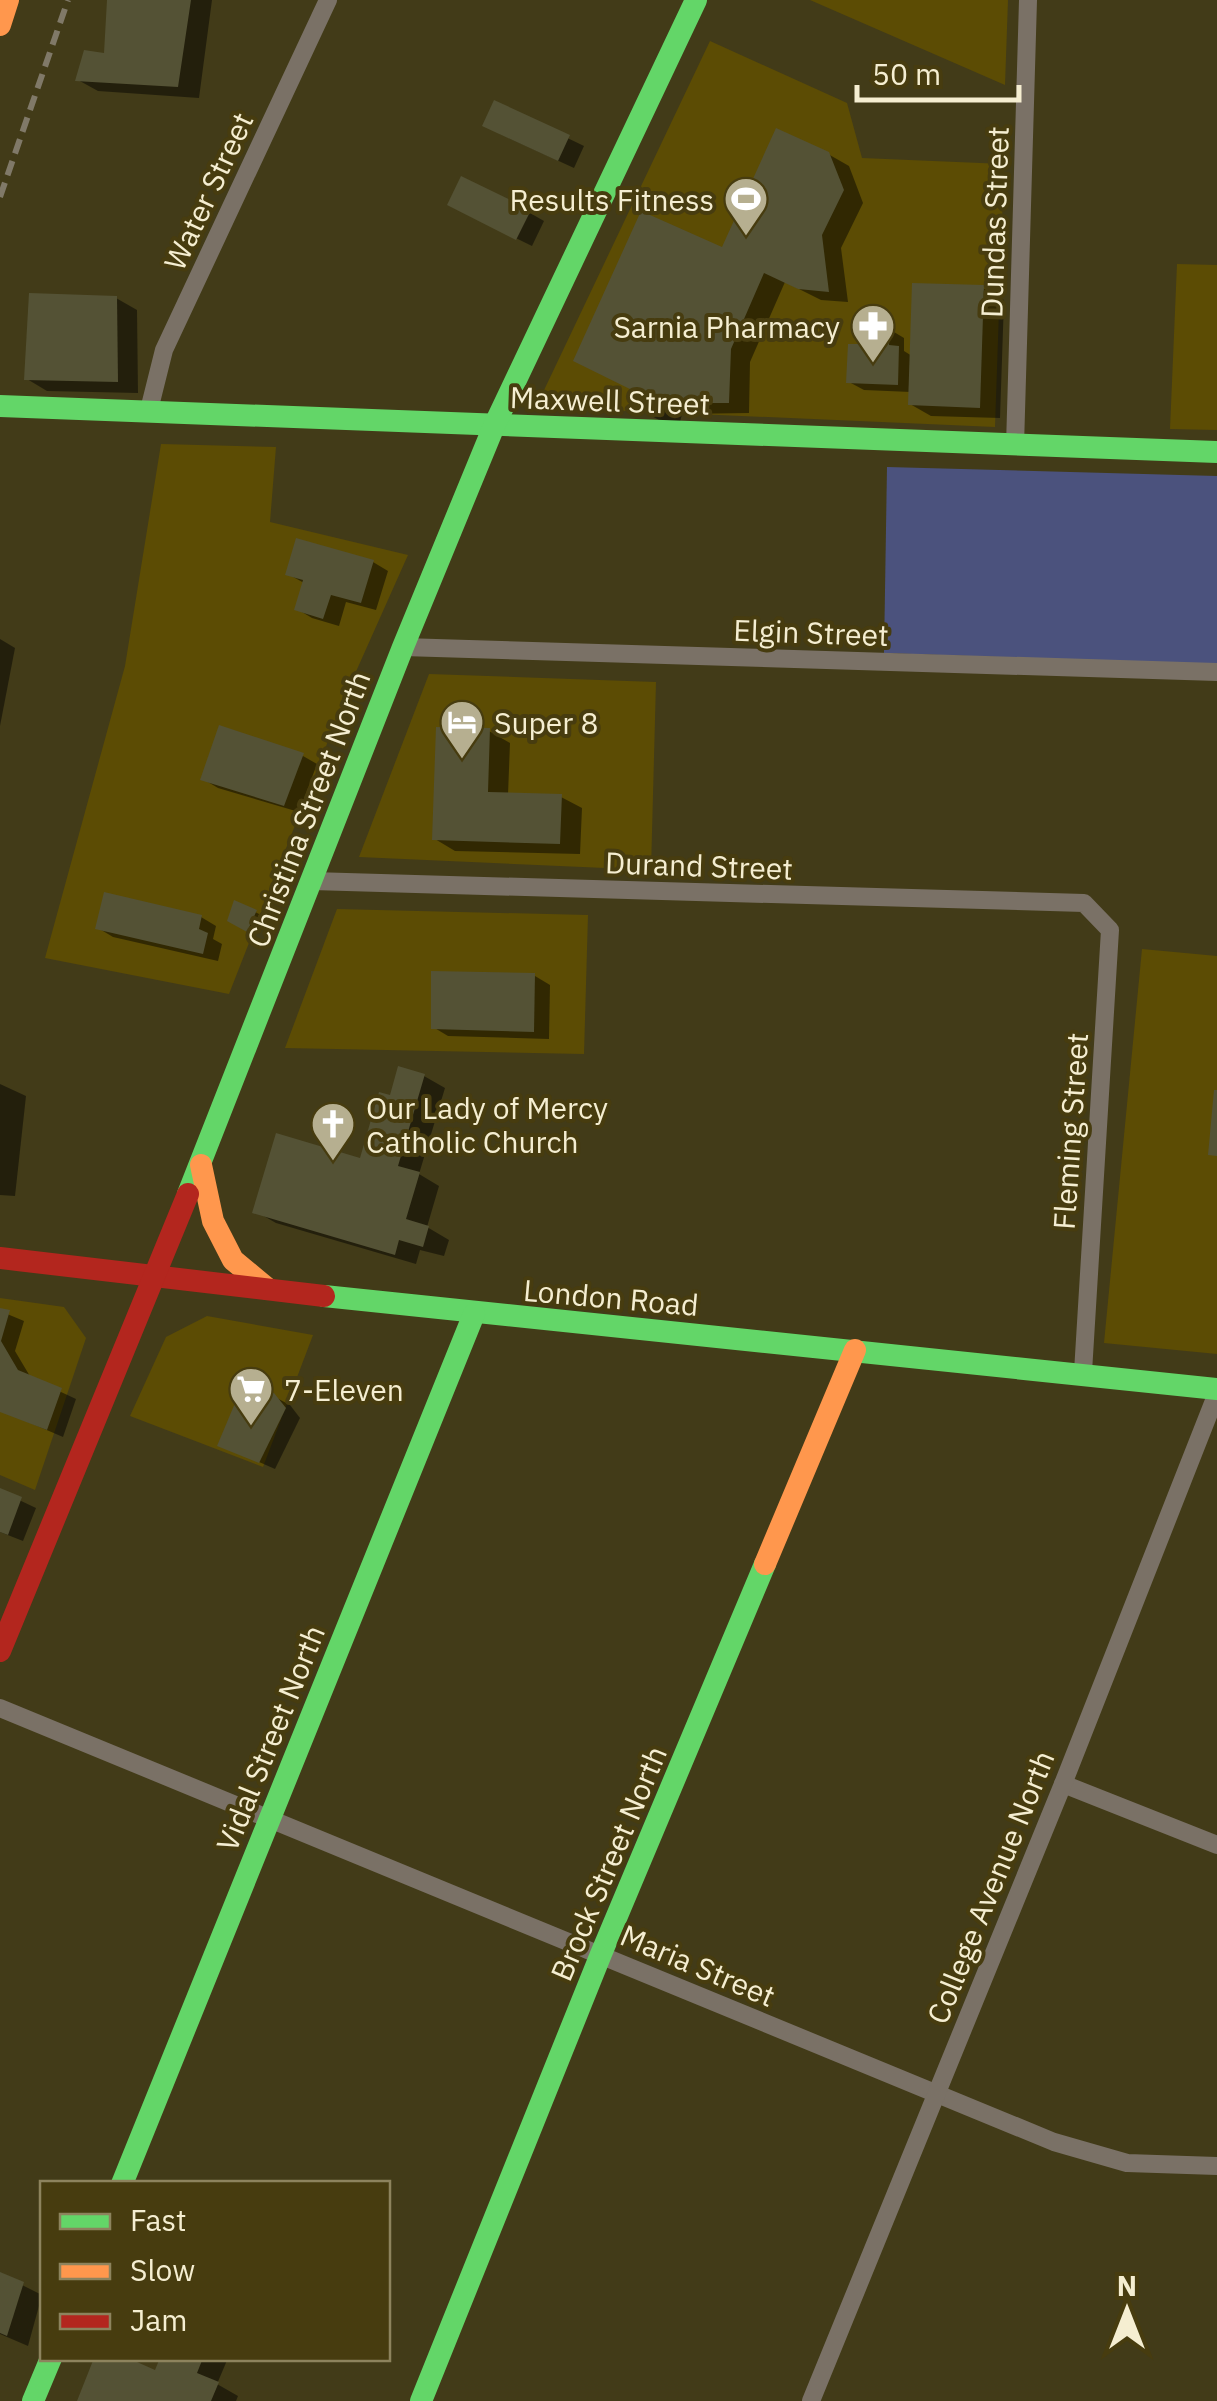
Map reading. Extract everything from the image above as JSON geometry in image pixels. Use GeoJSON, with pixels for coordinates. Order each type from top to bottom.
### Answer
{"type":"FeatureCollection","features":[{"type":"Feature","properties":{"kind":"main road"},"geometry":{"type":"LineString","coordinates":[[0,25],[8,0]]}},
{"type":"Feature","properties":{"kind":"main road","name":"Christina Street North"},"geometry":{"type":"LineString","coordinates":[[0,1652],[201,1165],[494,426],[696,0]]}},
{"type":"Feature","properties":{"kind":"main road","name":"Maxwell Street"},"geometry":{"type":"LineString","coordinates":[[0,406],[1217,452]]}},
{"type":"Feature","properties":{"kind":"main road"},"geometry":{"type":"LineString","coordinates":[[201,1165],[213,1221],[232,1260],[268,1289]]}},
{"type":"Feature","properties":{"kind":"main road","name":"London Road"},"geometry":{"type":"LineString","coordinates":[[0,1258],[474,1314],[1083,1372],[1217,1391]]}},
{"type":"Feature","properties":{"kind":"main road","name":"Vidal Street North"},"geometry":{"type":"LineString","coordinates":[[123,2181],[474,1314]]}},
{"type":"Feature","properties":{"kind":"main road","name":"Brock Street North"},"geometry":{"type":"LineString","coordinates":[[421,2401],[602,1954],[855,1350]]}},
{"type":"Feature","properties":{"kind":"main road"},"geometry":{"type":"LineString","coordinates":[[34,2401],[50,2361]]}},
{"type":"Feature","properties":{"kind":"street","name":"Water Street"},"geometry":{"type":"LineString","coordinates":[[150,410],[164,350],[328,0]]}},
{"type":"Feature","properties":{"kind":"street","name":"Dundas Street"},"geometry":{"type":"LineString","coordinates":[[1015,446],[1028,0]]}},
{"type":"Feature","properties":{"kind":"street","name":"Elgin Street"},"geometry":{"type":"LineString","coordinates":[[404,647],[1217,672]]}},
{"type":"Feature","properties":{"kind":"street","name":"Durand Street"},"geometry":{"type":"LineString","coordinates":[[312,881],[1084,904]]}},
{"type":"Feature","properties":{"kind":"street","name":"Fleming Street"},"geometry":{"type":"LineString","coordinates":[[1083,1372],[1110,930],[1084,904]]}},
{"type":"Feature","properties":{"kind":"street","name":"College Avenue North"},"geometry":{"type":"LineString","coordinates":[[811,2401],[1063,1784],[1217,1391]]}},
{"type":"Feature","properties":{"kind":"street","name":"Maria Street"},"geometry":{"type":"LineString","coordinates":[[0,1708],[1054,2142],[1126,2162],[1217,2166]]}},
{"type":"Feature","properties":{"kind":"street"},"geometry":{"type":"LineString","coordinates":[[1063,1784],[1217,1845]]}},
{"type":"Feature","properties":{"kind":"shaded area"},"geometry":{"type":"Polygon","coordinates":[[[810,0],[1008,0],[1005,85],[810,0]]]}},
{"type":"Feature","properties":{"kind":"shaded area"},"geometry":{"type":"Polygon","coordinates":[[[710,41],[847,103],[862,158],[1004,164],[995,427],[536,407],[710,41]]]}},
{"type":"Feature","properties":{"kind":"shaded area"},"geometry":{"type":"Polygon","coordinates":[[[1177,264],[1217,265],[1217,430],[1170,429],[1177,264]]]}},
{"type":"Feature","properties":{"kind":"shaded area"},"geometry":{"type":"Polygon","coordinates":[[[161,444],[276,447],[270,522],[408,555],[350,685],[229,994],[45,958],[125,666],[161,444]]]}},
{"type":"Feature","properties":{"kind":"shaded area"},"geometry":{"type":"Polygon","coordinates":[[[887,467],[1217,476],[1217,665],[884,653],[887,467]]]}},
{"type":"Feature","properties":{"kind":"shaded area"},"geometry":{"type":"Polygon","coordinates":[[[429,674],[656,682],[651,870],[359,857],[429,674]]]}},
{"type":"Feature","properties":{"kind":"shaded area"},"geometry":{"type":"Polygon","coordinates":[[[337,909],[588,915],[584,1054],[285,1048],[337,909]]]}},
{"type":"Feature","properties":{"kind":"shaded area"},"geometry":{"type":"Polygon","coordinates":[[[1142,949],[1217,956],[1217,1354],[1104,1343],[1142,949]]]}},
{"type":"Feature","properties":{"kind":"shaded area"},"geometry":{"type":"Polygon","coordinates":[[[0,1298],[64,1307],[86,1338],[35,1490],[0,1475],[0,1298]]]}},
{"type":"Feature","properties":{"kind":"shaded area"},"geometry":{"type":"Polygon","coordinates":[[[207,1316],[313,1335],[263,1467],[130,1416],[166,1337],[207,1316]]]}},
{"type":"Feature","properties":{"kind":"building"},"geometry":{"type":"Polygon","coordinates":[[[107,0],[191,0],[178,87],[75,81],[84,50],[104,53],[107,0]]]}},
{"type":"Feature","properties":{"kind":"building"},"geometry":{"type":"Polygon","coordinates":[[[494,100],[570,135],[558,161],[482,126],[494,100]]]}},
{"type":"Feature","properties":{"kind":"building"},"geometry":{"type":"Polygon","coordinates":[[[776,128],[829,152],[844,190],[822,235],[829,292],[798,289],[764,273],[731,349],[729,403],[662,403],[660,412],[636,410],[640,394],[573,361],[641,211],[722,247],[776,128]]]}},
{"type":"Feature","properties":{"kind":"building"},"geometry":{"type":"Polygon","coordinates":[[[461,176],[531,210],[516,240],[447,205],[461,176]]]}},
{"type":"Feature","properties":{"kind":"building"},"geometry":{"type":"Polygon","coordinates":[[[912,283],[984,285],[980,408],[908,405],[912,283]]]}},
{"type":"Feature","properties":{"kind":"building"},"geometry":{"type":"Polygon","coordinates":[[[29,293],[117,296],[118,382],[24,380],[29,293]]]}},
{"type":"Feature","properties":{"kind":"building","name":"Sarnia Pharmacy"},"geometry":{"type":"Polygon","coordinates":[[[872,326],[890,327],[889,345],[899,346],[898,385],[846,383],[848,344],[871,344],[872,326]]]}},
{"type":"Feature","properties":{"kind":"building"},"geometry":{"type":"Polygon","coordinates":[[[296,538],[374,560],[361,603],[331,595],[323,619],[294,610],[303,580],[285,575],[296,538]]]}},
{"type":"Feature","properties":{"kind":"building"},"geometry":{"type":"Polygon","coordinates":[[[219,725],[304,753],[284,806],[200,780],[219,725]]]}},
{"type":"Feature","properties":{"kind":"building","name":"Super 8"},"geometry":{"type":"Polygon","coordinates":[[[436,727],[490,728],[488,792],[562,794],[560,844],[432,840],[436,727]]]}},
{"type":"Feature","properties":{"kind":"building"},"geometry":{"type":"Polygon","coordinates":[[[104,892],[202,915],[199,929],[208,933],[203,954],[95,929],[104,892]]]}},
{"type":"Feature","properties":{"kind":"building"},"geometry":{"type":"Polygon","coordinates":[[[234,900],[257,910],[247,932],[227,921],[234,900]]]}},
{"type":"Feature","properties":{"kind":"building"},"geometry":{"type":"Polygon","coordinates":[[[431,971],[535,973],[534,1032],[431,1029],[431,971]]]}},
{"type":"Feature","properties":{"kind":"building","name":"Our Lady of Mercy Catholic Church"},"geometry":{"type":"Polygon","coordinates":[[[398,1066],[425,1074],[398,1166],[420,1172],[406,1219],[429,1226],[423,1247],[399,1240],[395,1255],[252,1213],[276,1133],[360,1158],[379,1092],[390,1095],[398,1066]]]}},
{"type":"Feature","properties":{"kind":"building"},"geometry":{"type":"Polygon","coordinates":[[[1217,1090],[1217,1156],[1208,1155],[1217,1090]]]}},
{"type":"Feature","properties":{"kind":"building"},"geometry":{"type":"Polygon","coordinates":[[[0,1308],[10,1310],[1,1341],[18,1370],[62,1388],[47,1430],[0,1412],[0,1308]]]}},
{"type":"Feature","properties":{"kind":"building","name":"7-Eleven"},"geometry":{"type":"Polygon","coordinates":[[[256,1386],[274,1393],[286,1408],[259,1463],[217,1446],[238,1396],[256,1386]]]}},
{"type":"Feature","properties":{"kind":"building"},"geometry":{"type":"Polygon","coordinates":[[[0,1488],[22,1497],[8,1535],[0,1532],[0,1488]]]}},
{"type":"Feature","properties":{"kind":"building"},"geometry":{"type":"Polygon","coordinates":[[[0,2272],[24,2282],[7,2336],[0,2333],[0,2272]]]}},
{"type":"Feature","properties":{"kind":"building"},"geometry":{"type":"Polygon","coordinates":[[[93,2361],[135,2361],[155,2370],[159,2361],[202,2361],[197,2373],[219,2382],[211,2401],[77,2401],[93,2361]]]}},
{"type":"Feature","properties":{"kind":"railway"},"geometry":{"type":"LineString","coordinates":[[0,197],[68,0]]}},
{"type":"Feature","properties":{"kind":"traffic: fast"},"geometry":{"type":"LineString","coordinates":[[188,1194],[494,426],[696,0]]}},
{"type":"Feature","properties":{"kind":"traffic: fast"},"geometry":{"type":"LineString","coordinates":[[0,406],[1217,452]]}},
{"type":"Feature","properties":{"kind":"traffic: fast"},"geometry":{"type":"LineString","coordinates":[[324,1296],[1217,1389]]}},
{"type":"Feature","properties":{"kind":"traffic: fast"},"geometry":{"type":"LineString","coordinates":[[123,2181],[474,1314]]}},
{"type":"Feature","properties":{"kind":"traffic: fast"},"geometry":{"type":"LineString","coordinates":[[421,2401],[601,1954],[765,1564]]}},
{"type":"Feature","properties":{"kind":"traffic: fast"},"geometry":{"type":"LineString","coordinates":[[33,2401],[50,2361]]}},
{"type":"Feature","properties":{"kind":"traffic: slow"},"geometry":{"type":"LineString","coordinates":[[0,25],[8,0]]}},
{"type":"Feature","properties":{"kind":"traffic: slow"},"geometry":{"type":"LineString","coordinates":[[201,1165],[213,1221],[233,1260],[268,1289]]}},
{"type":"Feature","properties":{"kind":"traffic: slow"},"geometry":{"type":"LineString","coordinates":[[765,1564],[855,1350]]}},
{"type":"Feature","properties":{"kind":"traffic: jam"},"geometry":{"type":"LineString","coordinates":[[0,1651],[188,1194]]}},
{"type":"Feature","properties":{"kind":"traffic: jam"},"geometry":{"type":"LineString","coordinates":[[0,1258],[324,1296]]}},
{"type":"Feature","properties":{"kind":"place","name":"Results Fitness"},"geometry":{"type":"Point","coordinates":[746,237]}},
{"type":"Feature","properties":{"kind":"place","name":"Sarnia Pharmacy"},"geometry":{"type":"Point","coordinates":[873,364]}},
{"type":"Feature","properties":{"kind":"place","name":"Super 8"},"geometry":{"type":"Point","coordinates":[462,760]}},
{"type":"Feature","properties":{"kind":"place","name":"Our Lady of Mercy Catholic Church"},"geometry":{"type":"Point","coordinates":[333,1162]}},
{"type":"Feature","properties":{"kind":"place","name":"7-Eleven"},"geometry":{"type":"Point","coordinates":[251,1427]}}]}
